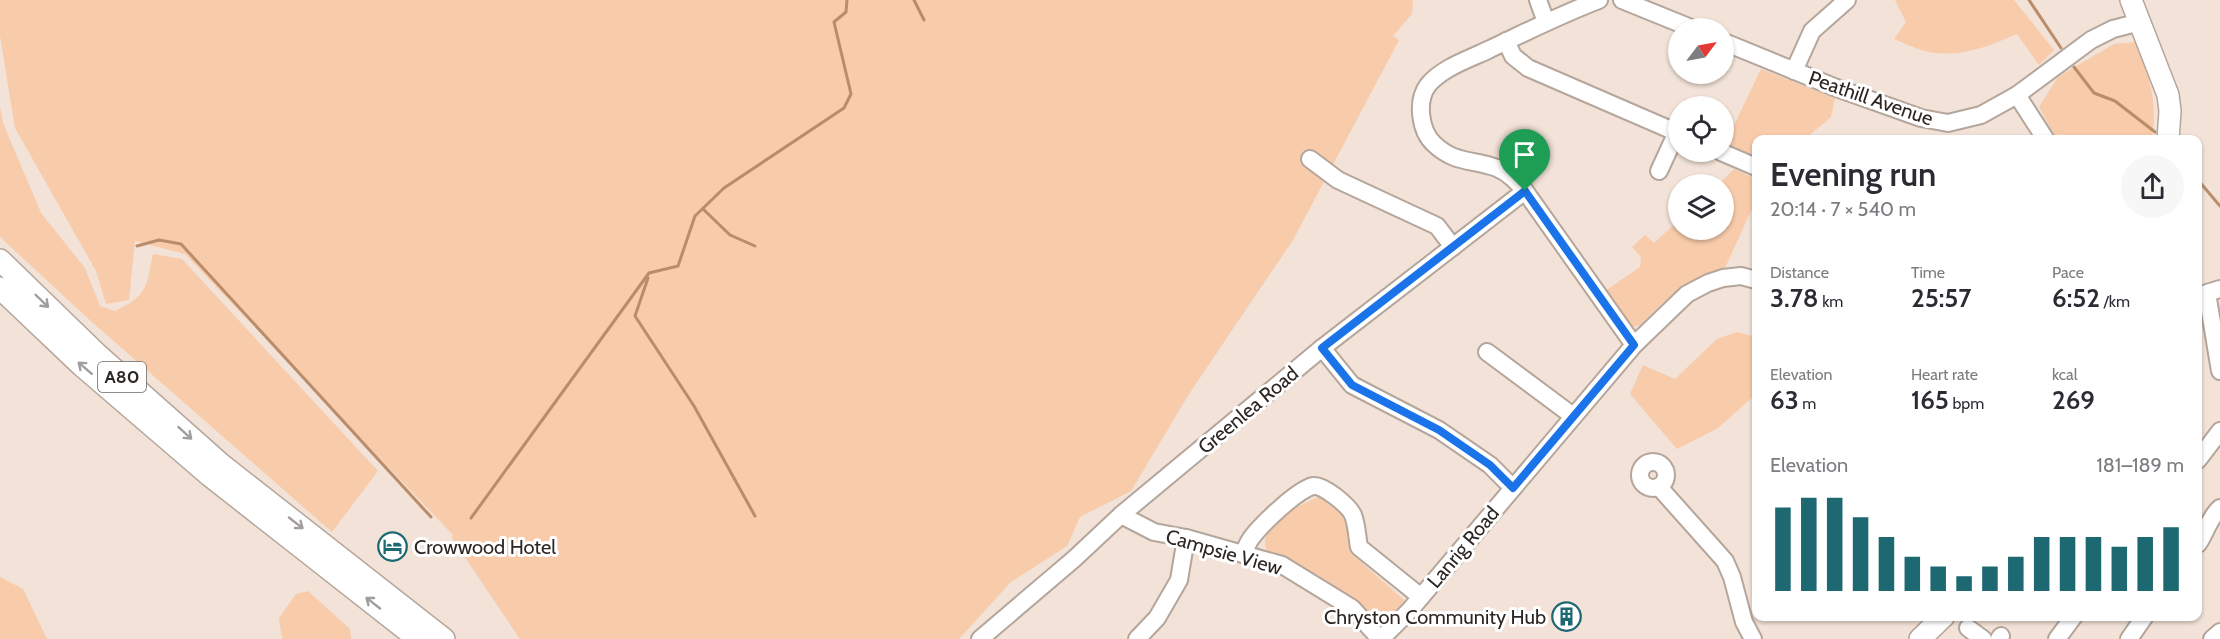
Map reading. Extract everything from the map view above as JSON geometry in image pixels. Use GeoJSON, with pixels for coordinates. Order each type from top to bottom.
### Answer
{"type":"FeatureCollection","features":[{"type":"Feature","properties":{"kind":"main road"},"geometry":{"type":"LineString","coordinates":[[2131,0],[2168,95],[2170,111],[2168,135]]}},
{"type":"Feature","properties":{"kind":"main road","name":"A80"},"geometry":{"type":"LineString","coordinates":[[0,260],[97,354],[222,465],[444,639]]}},
{"type":"Feature","properties":{"kind":"main road","name":"A80"},"geometry":{"type":"LineString","coordinates":[[0,288],[81,365],[209,475],[418,639]]}},
{"type":"Feature","properties":{"kind":"main road"},"geometry":{"type":"LineString","coordinates":[[1920,639],[1939,621]]}},
{"type":"Feature","properties":{"kind":"street"},"geometry":{"type":"LineString","coordinates":[[1538,0],[1546,22]]}},
{"type":"Feature","properties":{"kind":"street"},"geometry":{"type":"LineString","coordinates":[[1599,0],[1546,22],[1445,70],[1428,86],[1420,101],[1423,125],[1432,143],[1456,159],[1497,168],[1513,178],[1525,191],[1634,345]]}},
{"type":"Feature","properties":{"kind":"street"},"geometry":{"type":"LineString","coordinates":[[1622,0],[1668,19]]}},
{"type":"Feature","properties":{"kind":"street"},"geometry":{"type":"LineString","coordinates":[[1794,71],[1812,31],[1846,0]]}},
{"type":"Feature","properties":{"kind":"street","name":"Peathill Avenue"},"geometry":{"type":"LineString","coordinates":[[1734,46],[1834,87],[1921,118],[1947,123],[1982,115],[2017,95],[2091,40],[2113,29],[2140,22]]}},
{"type":"Feature","properties":{"kind":"street"},"geometry":{"type":"LineString","coordinates":[[1506,42],[1513,56],[1528,68],[1668,128]]}},
{"type":"Feature","properties":{"kind":"street"},"geometry":{"type":"LineString","coordinates":[[2017,95],[2043,135]]}},
{"type":"Feature","properties":{"kind":"street"},"geometry":{"type":"LineString","coordinates":[[1659,171],[1668,153]]}},
{"type":"Feature","properties":{"kind":"street"},"geometry":{"type":"LineString","coordinates":[[1734,158],[1752,165]]}},
{"type":"Feature","properties":{"kind":"street"},"geometry":{"type":"LineString","coordinates":[[1310,159],[1338,180],[1437,226],[1454,247]]}},
{"type":"Feature","properties":{"kind":"street","name":"Greenlea Road"},"geometry":{"type":"LineString","coordinates":[[980,639],[1074,559],[1121,515],[1322,348],[1525,191]]}},
{"type":"Feature","properties":{"kind":"street","name":"Lanrig Road"},"geometry":{"type":"LineString","coordinates":[[1380,639],[1421,597],[1634,345],[1688,294],[1708,282],[1741,276],[1752,279]]}},
{"type":"Feature","properties":{"kind":"street"},"geometry":{"type":"LineString","coordinates":[[2220,289],[2207,293],[2220,371]]}},
{"type":"Feature","properties":{"kind":"street"},"geometry":{"type":"LineString","coordinates":[[1322,348],[1352,385],[1439,430],[1490,465],[1513,488]]}},
{"type":"Feature","properties":{"kind":"street"},"geometry":{"type":"LineString","coordinates":[[1487,352],[1573,416]]}},
{"type":"Feature","properties":{"kind":"street"},"geometry":{"type":"LineString","coordinates":[[2202,455],[2220,431]]}},
{"type":"Feature","properties":{"kind":"street"},"geometry":{"type":"LineString","coordinates":[[1243,554],[1251,537],[1276,512],[1300,492],[1312,486],[1321,487],[1353,513],[1359,548],[1421,597]]}},
{"type":"Feature","properties":{"kind":"street"},"geometry":{"type":"LineString","coordinates":[[1659,487],[1725,561],[1732,577],[1744,621],[1754,639]]}},
{"type":"Feature","properties":{"kind":"street"},"geometry":{"type":"LineString","coordinates":[[2202,538],[2216,511],[2220,508]]}},
{"type":"Feature","properties":{"kind":"street","name":"Campsie View"},"geometry":{"type":"LineString","coordinates":[[1121,515],[1154,532],[1186,538],[1282,565],[1352,608],[1380,639]]}},
{"type":"Feature","properties":{"kind":"street"},"geometry":{"type":"LineString","coordinates":[[1137,639],[1157,618],[1179,580],[1186,538]]}},
{"type":"Feature","properties":{"kind":"street"},"geometry":{"type":"LineString","coordinates":[[2057,639],[2070,621]]}},
{"type":"Feature","properties":{"kind":"street"},"geometry":{"type":"LineString","coordinates":[[2129,639],[2142,621]]}},
{"type":"Feature","properties":{"kind":"street"},"geometry":{"type":"LineString","coordinates":[[1968,628],[1983,639]]}},
{"type":"Feature","properties":{"kind":"street"},"geometry":{"type":"LineString","coordinates":[[2212,639],[2220,632]]}},
{"type":"Feature","properties":{"kind":"shaded area"},"geometry":{"type":"Polygon","coordinates":[[[0,0],[1413,0],[1412,14],[1393,36],[1399,40],[1293,240],[1189,394],[1131,491],[1080,517],[1067,546],[1011,582],[959,639],[520,639],[452,538],[453,535],[185,254],[135,241],[129,300],[106,304],[96,271],[15,128],[0,36],[0,0]]]}},
{"type":"Feature","properties":{"kind":"shaded area"},"geometry":{"type":"Polygon","coordinates":[[[1895,0],[2014,0],[2054,50],[2039,65],[2017,34],[1961,53],[1949,54],[1921,50],[1894,39],[1906,22],[1895,0]]]}},
{"type":"Feature","properties":{"kind":"shaded area"},"geometry":{"type":"Polygon","coordinates":[[[2137,42],[2151,89],[2154,113],[2153,135],[2054,135],[2039,107],[2058,77],[2114,44],[2137,42]]]}},
{"type":"Feature","properties":{"kind":"shaded area"},"geometry":{"type":"Polygon","coordinates":[[[1761,69],[1835,98],[1831,117],[1810,135],[1752,135],[1752,156],[1734,150],[1734,125],[1761,69]]]}},
{"type":"Feature","properties":{"kind":"shaded area"},"geometry":{"type":"Polygon","coordinates":[[[0,107],[3,123],[41,213],[85,268],[100,306],[115,311],[140,295],[147,283],[153,254],[182,259],[378,471],[332,532],[92,322],[0,237],[0,107]]]}},
{"type":"Feature","properties":{"kind":"shaded area"},"geometry":{"type":"Polygon","coordinates":[[[1734,169],[1752,177],[1752,209],[1725,268],[1688,283],[1640,325],[1634,327],[1626,322],[1605,291],[1640,267],[1641,257],[1632,247],[1645,235],[1654,243],[1668,230],[1668,240],[1734,240],[1734,174],[1729,174],[1734,169]]]}},
{"type":"Feature","properties":{"kind":"shaded area"},"geometry":{"type":"Polygon","coordinates":[[[1737,332],[1752,336],[1752,398],[1718,428],[1677,449],[1630,394],[1643,365],[1675,379],[1717,339],[1737,332]]]}},
{"type":"Feature","properties":{"kind":"shaded area"},"geometry":{"type":"Polygon","coordinates":[[[1322,495],[1343,514],[1354,556],[1404,600],[1399,612],[1380,625],[1351,602],[1269,555],[1265,544],[1272,525],[1291,511],[1322,495]]]}},
{"type":"Feature","properties":{"kind":"shaded area"},"geometry":{"type":"Polygon","coordinates":[[[0,577],[23,589],[47,639],[0,639],[0,577]]]}},
{"type":"Feature","properties":{"kind":"shaded area"},"geometry":{"type":"Polygon","coordinates":[[[308,591],[350,629],[351,639],[282,639],[279,618],[296,594],[308,591]]]}},
{"type":"Feature","properties":{"kind":"waterway"},"geometry":{"type":"LineString","coordinates":[[471,518],[649,273],[678,266],[695,216],[724,188],[844,108],[851,94],[834,22],[846,12],[847,0]]}},
{"type":"Feature","properties":{"kind":"waterway"},"geometry":{"type":"LineString","coordinates":[[914,0],[924,20]]}},
{"type":"Feature","properties":{"kind":"waterway"},"geometry":{"type":"LineString","coordinates":[[2029,0],[2061,48]]}},
{"type":"Feature","properties":{"kind":"waterway"},"geometry":{"type":"LineString","coordinates":[[2074,67],[2094,93],[2115,101],[2155,132]]}},
{"type":"Feature","properties":{"kind":"waterway"},"geometry":{"type":"LineString","coordinates":[[2202,185],[2220,206]]}},
{"type":"Feature","properties":{"kind":"waterway"},"geometry":{"type":"LineString","coordinates":[[703,209],[730,235],[755,246]]}},
{"type":"Feature","properties":{"kind":"waterway"},"geometry":{"type":"LineString","coordinates":[[137,246],[159,240],[181,244],[431,517]]}},
{"type":"Feature","properties":{"kind":"waterway"},"geometry":{"type":"LineString","coordinates":[[648,278],[635,316],[694,406],[755,516]]}},
{"type":"Feature","properties":{"kind":"place","name":"Crowwood Hotel"},"geometry":{"type":"Point","coordinates":[393,547]}},
{"type":"Feature","properties":{"kind":"place","name":"Chryston Community Hub"},"geometry":{"type":"Point","coordinates":[1567,617]}},
{"type":"Feature","properties":{"kind":"route"},"geometry":{"type":"LineString","coordinates":[[1525,191],[1634,345],[1513,488],[1490,465],[1439,430],[1352,385],[1322,348],[1525,191]]}}]}
